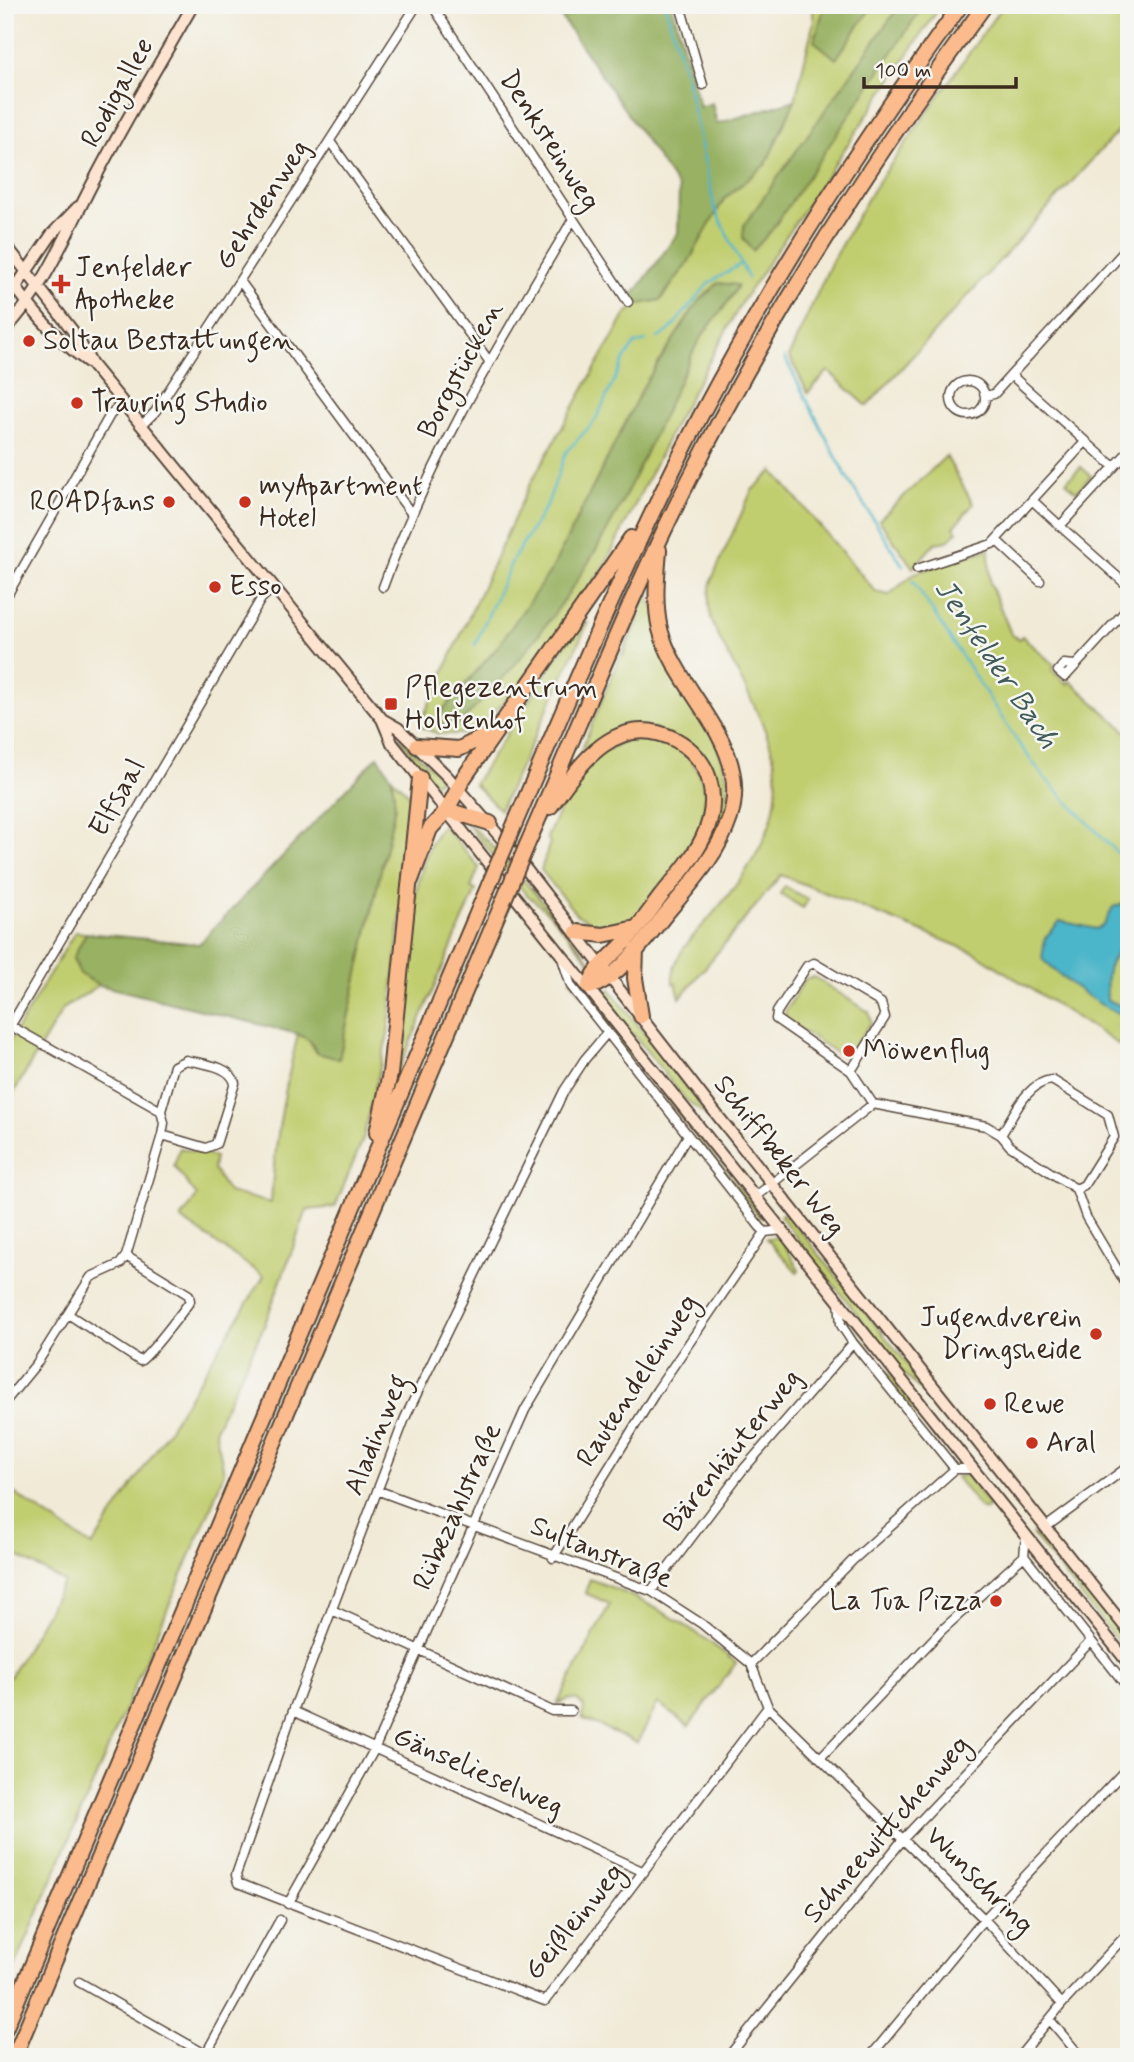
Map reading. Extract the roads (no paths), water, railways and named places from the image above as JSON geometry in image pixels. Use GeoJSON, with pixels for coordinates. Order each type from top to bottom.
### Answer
{"type":"FeatureCollection","features":[{"type":"Feature","properties":{"kind":"highway"},"geometry":{"type":"LineString","coordinates":[[5,2029],[621,576],[663,490],[777,281],[849,164],[961,5]]}},
{"type":"Feature","properties":{"kind":"highway"},"geometry":{"type":"LineString","coordinates":[[14,2057],[529,840],[661,538],[746,371],[866,173],[985,5]]}},
{"type":"Feature","properties":{"kind":"highway"},"geometry":{"type":"LineString","coordinates":[[411,880],[435,821],[447,810],[458,787],[589,601],[663,490]]}},
{"type":"Feature","properties":{"kind":"highway"},"geometry":{"type":"LineString","coordinates":[[606,970],[636,950],[704,865],[723,835],[734,800],[734,780],[723,744],[672,659],[660,629],[655,589],[661,538]]}},
{"type":"Feature","properties":{"kind":"highway"},"geometry":{"type":"LineString","coordinates":[[417,746],[459,749],[481,740],[502,723]]}},
{"type":"Feature","properties":{"kind":"highway"},"geometry":{"type":"LineString","coordinates":[[529,840],[571,776],[604,743],[630,733],[673,738],[690,750],[703,766],[710,785],[710,820],[691,860],[606,970],[589,987]]}},
{"type":"Feature","properties":{"kind":"highway"},"geometry":{"type":"LineString","coordinates":[[369,1168],[390,1074],[420,778]]}},
{"type":"Feature","properties":{"kind":"highway"},"geometry":{"type":"LineString","coordinates":[[447,810],[490,823]]}},
{"type":"Feature","properties":{"kind":"highway"},"geometry":{"type":"LineString","coordinates":[[577,932],[603,935],[636,928]]}},
{"type":"Feature","properties":{"kind":"highway"},"geometry":{"type":"LineString","coordinates":[[636,950],[636,993],[641,1016]]}},
{"type":"Feature","properties":{"kind":"main road","name":"Rodigallee"},"geometry":{"type":"LineString","coordinates":[[5,330],[27,303],[67,237],[82,203],[193,5]]}},
{"type":"Feature","properties":{"kind":"main road","name":"Rodigallee"},"geometry":{"type":"LineString","coordinates":[[5,303],[62,222],[82,203]]}},
{"type":"Feature","properties":{"kind":"main road","name":"Schiffbeker Weg"},"geometry":{"type":"LineString","coordinates":[[5,244],[76,335],[92,365],[382,719],[392,743],[1129,1664]]}},
{"type":"Feature","properties":{"kind":"main road","name":"Schiffbeker Weg"},"geometry":{"type":"LineString","coordinates":[[5,272],[27,303],[64,344],[92,365]]}},
{"type":"Feature","properties":{"kind":"main road","name":"Schiffbeker Weg"},"geometry":{"type":"LineString","coordinates":[[382,719],[398,728],[417,746],[490,823],[771,1184],[1129,1632]]}},
{"type":"Feature","properties":{"kind":"main road"},"geometry":{"type":"LineString","coordinates":[[923,1406],[950,1409]]}},
{"type":"Feature","properties":{"kind":"main road"},"geometry":{"type":"LineString","coordinates":[[1026,1535],[1046,1527]]}},
{"type":"Feature","properties":{"kind":"street","name":"Gehrdenweg"},"geometry":{"type":"LineString","coordinates":[[142,425],[155,412],[331,143],[417,5]]}},
{"type":"Feature","properties":{"kind":"street","name":"Denksteinweg"},"geometry":{"type":"LineString","coordinates":[[432,5],[628,302]]}},
{"type":"Feature","properties":{"kind":"street"},"geometry":{"type":"LineString","coordinates":[[680,5],[703,85]]}},
{"type":"Feature","properties":{"kind":"street"},"geometry":{"type":"LineString","coordinates":[[331,143],[489,361]]}},
{"type":"Feature","properties":{"kind":"street","name":"Borgstücken"},"geometry":{"type":"LineString","coordinates":[[383,587],[411,513],[489,361],[573,219]]}},
{"type":"Feature","properties":{"kind":"street"},"geometry":{"type":"LineString","coordinates":[[985,396],[994,394],[1129,246]]}},
{"type":"Feature","properties":{"kind":"street"},"geometry":{"type":"LineString","coordinates":[[240,281],[411,513]]}},
{"type":"Feature","properties":{"kind":"street"},"geometry":{"type":"LineString","coordinates":[[1011,375],[1114,467]]}},
{"type":"Feature","properties":{"kind":"street"},"geometry":{"type":"LineString","coordinates":[[963,382],[978,385],[985,396],[981,409],[969,415],[958,412],[951,401],[954,388],[963,382]]}},
{"type":"Feature","properties":{"kind":"street"},"geometry":{"type":"LineString","coordinates":[[5,599],[110,415],[122,402]]}},
{"type":"Feature","properties":{"kind":"street"},"geometry":{"type":"LineString","coordinates":[[917,569],[996,540],[1086,441]]}},
{"type":"Feature","properties":{"kind":"street"},"geometry":{"type":"LineString","coordinates":[[1060,526],[1129,451]]}},
{"type":"Feature","properties":{"kind":"street"},"geometry":{"type":"LineString","coordinates":[[1032,500],[1129,587]]}},
{"type":"Feature","properties":{"kind":"street"},"geometry":{"type":"LineString","coordinates":[[996,540],[1040,581]]}},
{"type":"Feature","properties":{"kind":"street","name":"Elfsaal"},"geometry":{"type":"LineString","coordinates":[[5,1035],[261,599],[274,587]]}},
{"type":"Feature","properties":{"kind":"street"},"geometry":{"type":"LineString","coordinates":[[1076,666],[1129,607]]}},
{"type":"Feature","properties":{"kind":"street","name":"Schiffbeker Weg"},"geometry":{"type":"LineString","coordinates":[[560,952],[571,986],[687,1137],[765,1232],[783,1230]]}},
{"type":"Feature","properties":{"kind":"street"},"geometry":{"type":"LineString","coordinates":[[851,1071],[885,1017],[885,1010],[881,1003],[814,963],[807,966],[777,1012],[776,1019],[851,1071],[873,1104],[986,1126],[1001,1135],[1010,1146],[1076,1189],[1086,1217],[1129,1289]]}},
{"type":"Feature","properties":{"kind":"street"},"geometry":{"type":"LineString","coordinates":[[10,1026],[161,1111]]}},
{"type":"Feature","properties":{"kind":"street","name":"Aladinweg"},"geometry":{"type":"LineString","coordinates":[[236,1875],[293,1711],[405,1418],[564,1091],[607,1033]]}},
{"type":"Feature","properties":{"kind":"street"},"geometry":{"type":"LineString","coordinates":[[5,1402],[37,1363],[91,1277],[120,1264],[126,1256],[162,1135],[164,1123],[161,1111],[174,1066],[179,1061],[187,1060],[228,1071],[233,1076],[235,1083],[216,1144],[206,1148],[162,1135]]}},
{"type":"Feature","properties":{"kind":"street"},"geometry":{"type":"LineString","coordinates":[[1001,1135],[1032,1088],[1042,1081],[1052,1080],[1108,1115],[1114,1137],[1084,1185],[1076,1189]]}},
{"type":"Feature","properties":{"kind":"street"},"geometry":{"type":"LineString","coordinates":[[756,1196],[873,1104]]}},
{"type":"Feature","properties":{"kind":"street","name":"Rübezahlstraße"},"geometry":{"type":"LineString","coordinates":[[288,1904],[374,1750],[537,1388],[687,1137]]}},
{"type":"Feature","properties":{"kind":"street","name":"Rautendeleinweg"},"geometry":{"type":"LineString","coordinates":[[553,1558],[657,1390],[765,1232]]}},
{"type":"Feature","properties":{"kind":"street"},"geometry":{"type":"LineString","coordinates":[[68,1314],[140,1361],[145,1359],[190,1301],[189,1296],[126,1256]]}},
{"type":"Feature","properties":{"kind":"street","name":"Schiffbeker Weg"},"geometry":{"type":"LineString","coordinates":[[839,1301],[841,1325],[853,1343],[955,1469]]}},
{"type":"Feature","properties":{"kind":"street","name":"Bärenhäuterweg"},"geometry":{"type":"LineString","coordinates":[[651,1591],[741,1472],[853,1343]]}},
{"type":"Feature","properties":{"kind":"street"},"geometry":{"type":"LineString","coordinates":[[1046,1527],[1129,1466]]}},
{"type":"Feature","properties":{"kind":"street"},"geometry":{"type":"LineString","coordinates":[[751,1664],[853,1560],[955,1469],[973,1469]]}},
{"type":"Feature","properties":{"kind":"street","name":"Sultanstraße"},"geometry":{"type":"LineString","coordinates":[[379,1491],[553,1558],[651,1591],[702,1624],[751,1664],[768,1706]]}},
{"type":"Feature","properties":{"kind":"street"},"geometry":{"type":"LineString","coordinates":[[821,1757],[942,1630],[1024,1556],[1026,1535]]}},
{"type":"Feature","properties":{"kind":"street"},"geometry":{"type":"LineString","coordinates":[[1024,1556],[1129,1689]]}},
{"type":"Feature","properties":{"kind":"street"},"geometry":{"type":"LineString","coordinates":[[332,1610],[552,1712],[571,1711]]}},
{"type":"Feature","properties":{"kind":"street","name":"Schneewittchenweg"},"geometry":{"type":"LineString","coordinates":[[728,2057],[904,1838],[1091,1641]]}},
{"type":"Feature","properties":{"kind":"street","name":"Wunschring"},"geometry":{"type":"LineString","coordinates":[[768,1706],[984,1919],[1062,2004]]}},
{"type":"Feature","properties":{"kind":"street","name":"Geißleinweg"},"geometry":{"type":"LineString","coordinates":[[236,1875],[238,1883],[288,1904],[545,2000],[768,1706]]}},
{"type":"Feature","properties":{"kind":"street","name":"Gänselieselweg"},"geometry":{"type":"LineString","coordinates":[[293,1711],[644,1872]]}},
{"type":"Feature","properties":{"kind":"street"},"geometry":{"type":"LineString","coordinates":[[870,2057],[984,1919],[1129,1766]]}},
{"type":"Feature","properties":{"kind":"street"},"geometry":{"type":"LineString","coordinates":[[79,1982],[205,2055],[280,1920]]}},
{"type":"Feature","properties":{"kind":"street"},"geometry":{"type":"LineString","coordinates":[[1019,2057],[1062,2004],[1129,1932]]}},
{"type":"Feature","properties":{"kind":"street"},"geometry":{"type":"LineString","coordinates":[[1050,2020],[1081,2057]]}},
{"type":"Feature","properties":{"kind":"water"},"geometry":{"type":"Polygon","coordinates":[[[1129,902],[1129,944],[1111,961],[1106,983],[1107,1000],[1119,1005],[1129,1005],[1129,1015],[1096,1001],[1042,959],[1045,938],[1060,921],[1096,929],[1104,925],[1113,907],[1129,902]]]}},
{"type":"Feature","properties":{"kind":"waterway","name":"Jenfelder Bach"},"geometry":{"type":"LineString","coordinates":[[665,5],[686,76],[715,209],[748,278]]}},
{"type":"Feature","properties":{"kind":"waterway"},"geometry":{"type":"LineString","coordinates":[[658,338],[669,331],[709,283],[741,264]]}},
{"type":"Feature","properties":{"kind":"waterway"},"geometry":{"type":"LineString","coordinates":[[475,645],[512,561],[547,505],[566,452],[595,421],[625,358],[635,344],[646,341]]}},
{"type":"Feature","properties":{"kind":"waterway","name":"Jenfelder Bach"},"geometry":{"type":"LineString","coordinates":[[785,358],[846,476],[903,566]]}},
{"type":"Feature","properties":{"kind":"waterway","name":"Jenfelder Bach"},"geometry":{"type":"LineString","coordinates":[[913,581],[1019,744],[1044,777],[1129,865]]}},
{"type":"Feature","properties":{"kind":"place","name":"Jenfelder Apotheke"},"geometry":{"type":"Point","coordinates":[61,284]}},
{"type":"Feature","properties":{"kind":"place","name":"Soltau Bestattungen"},"geometry":{"type":"Point","coordinates":[29,341]}},
{"type":"Feature","properties":{"kind":"place","name":"Trauring Studio"},"geometry":{"type":"Point","coordinates":[77,403]}},
{"type":"Feature","properties":{"kind":"place","name":"ROADfans"},"geometry":{"type":"Point","coordinates":[169,502]}},
{"type":"Feature","properties":{"kind":"place","name":"myApartment Hotel"},"geometry":{"type":"Point","coordinates":[245,502]}},
{"type":"Feature","properties":{"kind":"place","name":"Esso"},"geometry":{"type":"Point","coordinates":[215,587]}},
{"type":"Feature","properties":{"kind":"place","name":"Pflegezentrum Holstenhof"},"geometry":{"type":"Point","coordinates":[391,704]}},
{"type":"Feature","properties":{"kind":"place","name":"Möwenflug"},"geometry":{"type":"Point","coordinates":[849,1051]}},
{"type":"Feature","properties":{"kind":"place","name":"Jugendverein Dringsheide"},"geometry":{"type":"Point","coordinates":[1096,1334]}},
{"type":"Feature","properties":{"kind":"place","name":"Rewe"},"geometry":{"type":"Point","coordinates":[990,1404]}},
{"type":"Feature","properties":{"kind":"place","name":"Aral"},"geometry":{"type":"Point","coordinates":[1032,1443]}},
{"type":"Feature","properties":{"kind":"place","name":"La Tua Pizza"},"geometry":{"type":"Point","coordinates":[996,1601]}}]}
